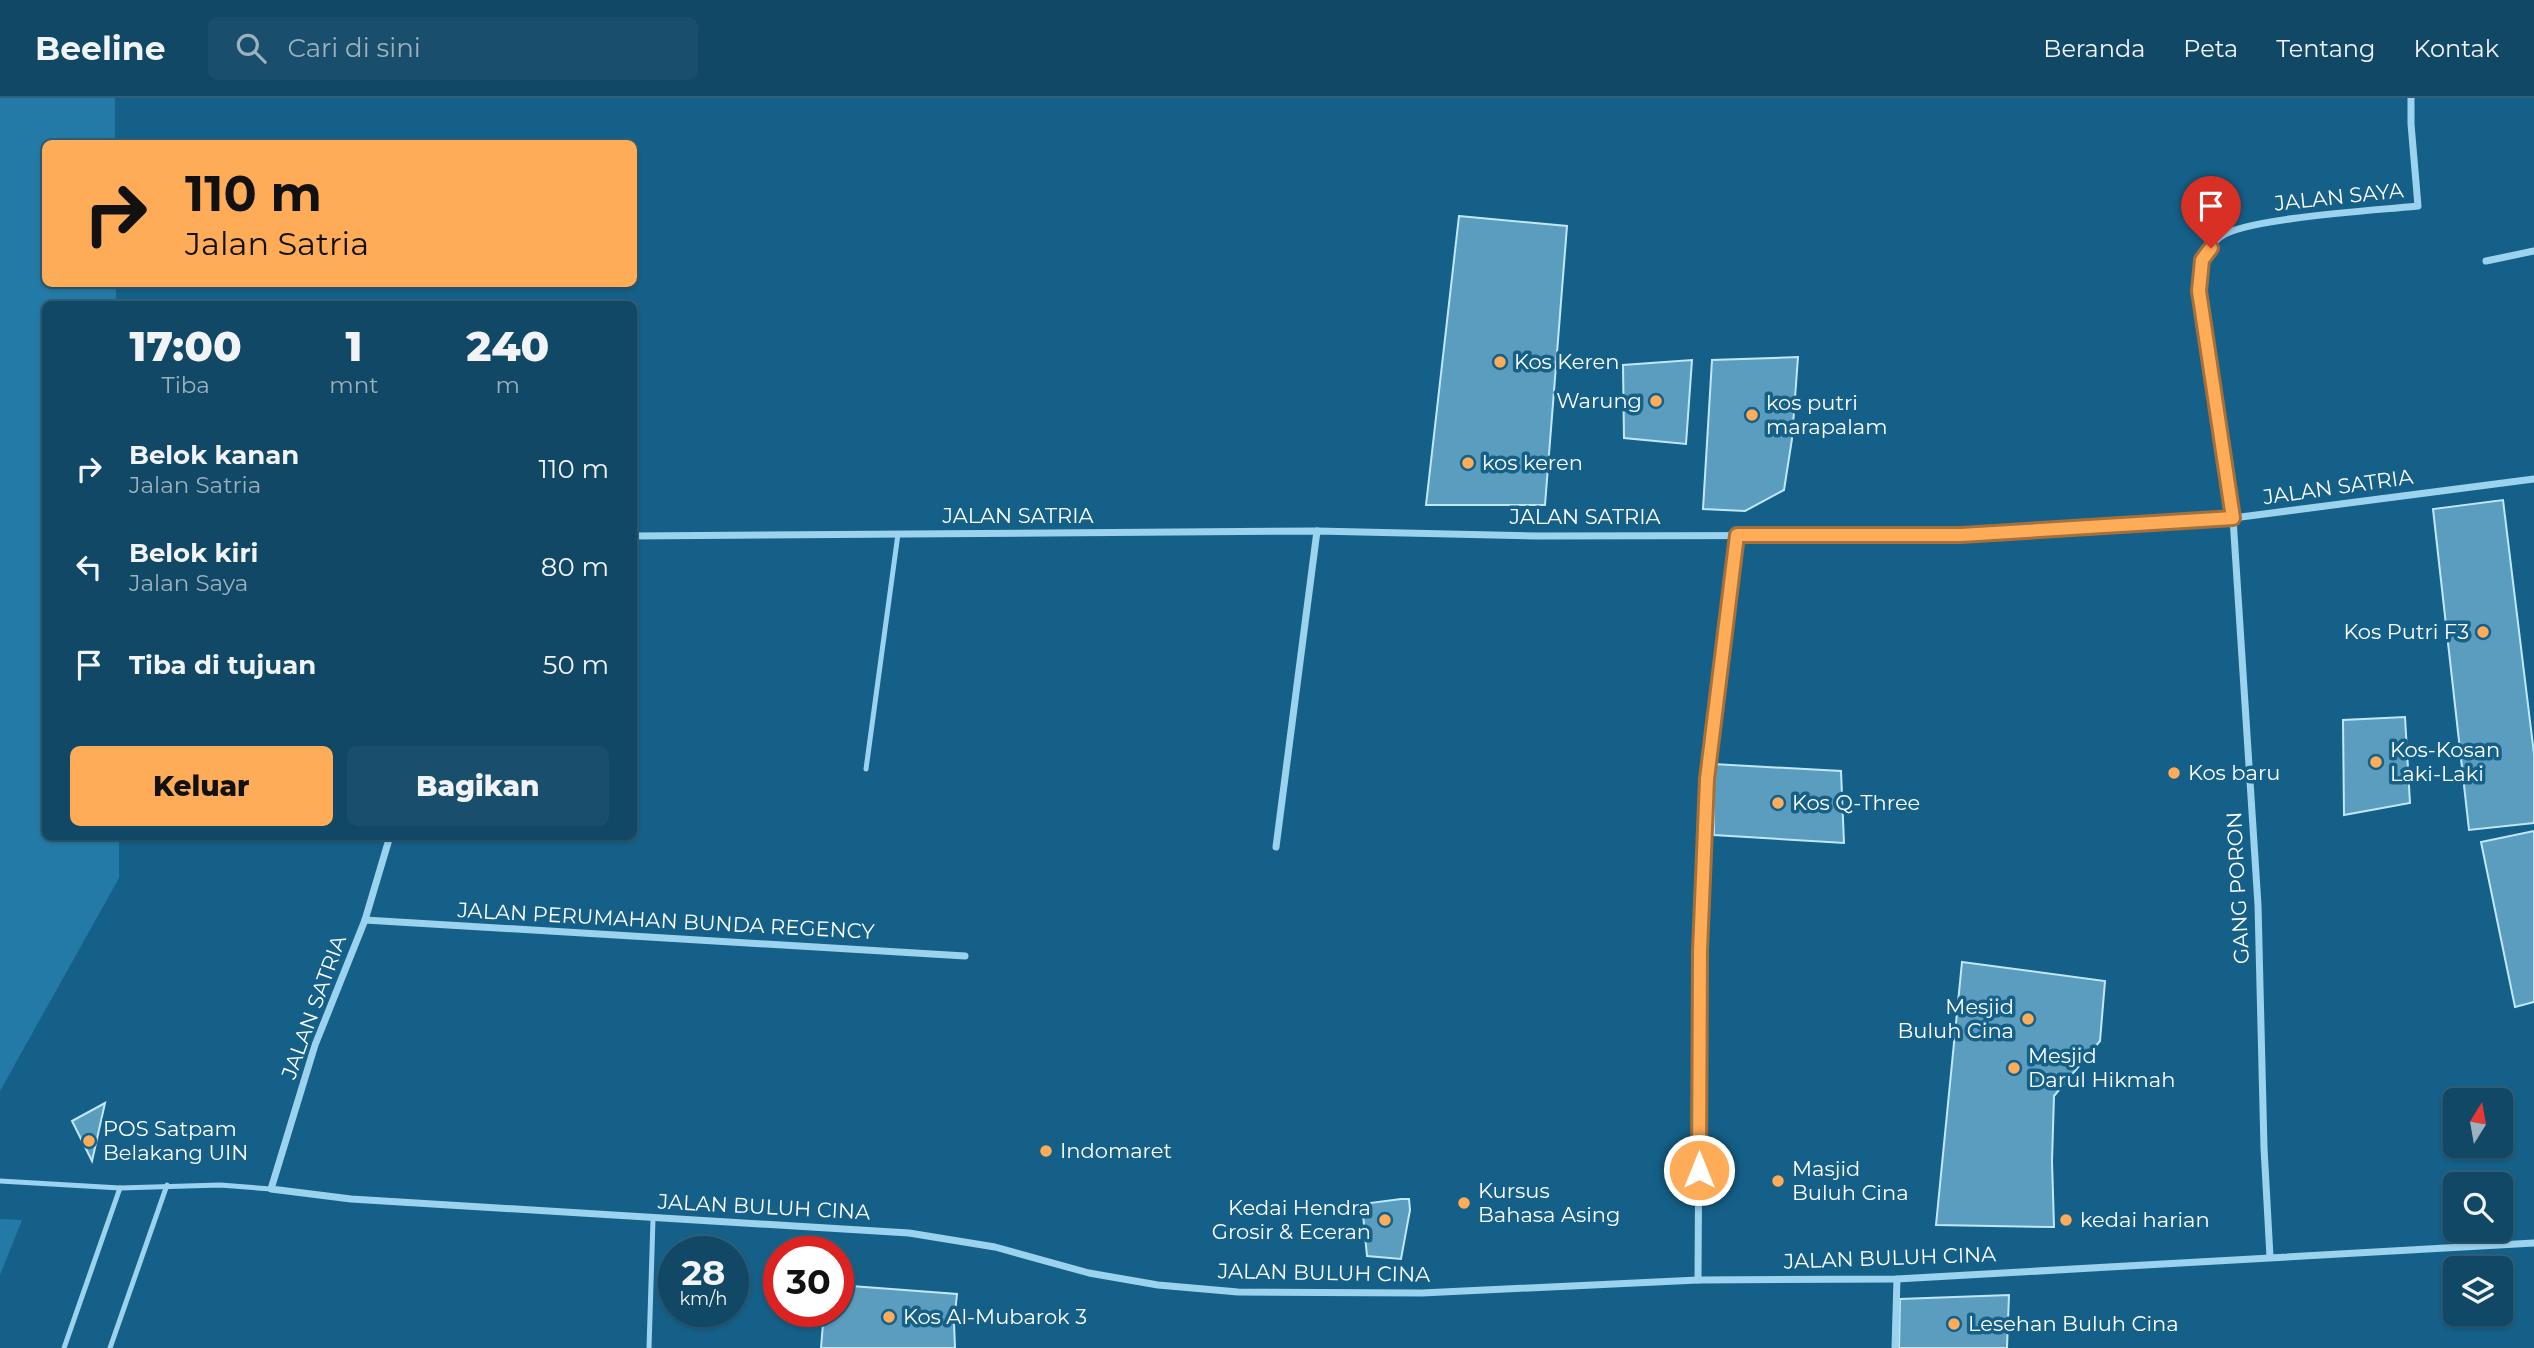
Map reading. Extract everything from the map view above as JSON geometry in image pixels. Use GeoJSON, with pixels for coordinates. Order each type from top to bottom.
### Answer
{"type":"FeatureCollection","features":[{"type":"Feature","properties":{"kind":"street","name":"JALAN SAYA"},"geometry":{"type":"LineString","coordinates":[[2233,518],[2199,291],[2202,260],[2221,237],[2255,224],[2418,206],[2410,124],[2412,98]]}},
{"type":"Feature","properties":{"kind":"street"},"geometry":{"type":"LineString","coordinates":[[2486,261],[2534,251]]}},
{"type":"Feature","properties":{"kind":"street","name":"JALAN SATRIA"},"geometry":{"type":"LineString","coordinates":[[637,536],[1317,531],[1536,536],[1961,535],[2233,518],[2534,479]]}},
{"type":"Feature","properties":{"kind":"street","name":"GANG PORON"},"geometry":{"type":"LineString","coordinates":[[2233,518],[2258,905],[2264,1148],[2270,1257]]}},
{"type":"Feature","properties":{"kind":"street"},"geometry":{"type":"LineString","coordinates":[[1276,847],[1317,531]]}},
{"type":"Feature","properties":{"kind":"street"},"geometry":{"type":"LineString","coordinates":[[1698,1280],[1700,951],[1707,779],[1737,535]]}},
{"type":"Feature","properties":{"kind":"street","name":"JALAN SATRIA"},"geometry":{"type":"LineString","coordinates":[[271,1189],[315,1045],[365,920],[389,840]]}},
{"type":"Feature","properties":{"kind":"street","name":"JALAN PERUMAHAN BUNDA REGENCY"},"geometry":{"type":"LineString","coordinates":[[365,920],[965,956]]}},
{"type":"Feature","properties":{"kind":"street","name":"JALAN BULUH CINA"},"geometry":{"type":"LineString","coordinates":[[271,1189],[351,1199],[909,1233],[995,1247],[1089,1273],[1158,1284],[1238,1292],[1422,1293],[1698,1280],[1897,1279],[2534,1243]]}},
{"type":"Feature","properties":{"kind":"street"},"geometry":{"type":"LineString","coordinates":[[1895,1348],[1897,1279]]}},
{"type":"Feature","properties":{"kind":"lane"},"geometry":{"type":"LineString","coordinates":[[866,769],[898,534]]}},
{"type":"Feature","properties":{"kind":"lane","name":"JALAN BULUH CINA"},"geometry":{"type":"LineString","coordinates":[[0,1181],[120,1188],[220,1185],[271,1189]]}},
{"type":"Feature","properties":{"kind":"lane"},"geometry":{"type":"LineString","coordinates":[[110,1348],[167,1185]]}},
{"type":"Feature","properties":{"kind":"lane"},"geometry":{"type":"LineString","coordinates":[[64,1348],[120,1188]]}},
{"type":"Feature","properties":{"kind":"lane"},"geometry":{"type":"LineString","coordinates":[[649,1348],[653,1219]]}},
{"type":"Feature","properties":{"kind":"shaded area"},"geometry":{"type":"Polygon","coordinates":[[[0,98],[115,98],[115,140],[42,140],[42,287],[116,287],[116,301],[42,301],[42,840],[119,840],[119,878],[0,1091],[0,98]]]}},
{"type":"Feature","properties":{"kind":"shaded area"},"geometry":{"type":"Polygon","coordinates":[[[0,1219],[22,1220],[0,1275],[0,1219]]]}},
{"type":"Feature","properties":{"kind":"building","name":"Kos Keren"},"geometry":{"type":"Polygon","coordinates":[[[1459,216],[1567,226],[1545,505],[1426,505],[1459,216]]]}},
{"type":"Feature","properties":{"kind":"building","name":"kos putri marapalam"},"geometry":{"type":"Polygon","coordinates":[[[1798,357],[1792,439],[1784,490],[1745,511],[1703,509],[1712,360],[1798,357]]]}},
{"type":"Feature","properties":{"kind":"building","name":"Warung"},"geometry":{"type":"Polygon","coordinates":[[[1692,360],[1686,444],[1624,438],[1623,365],[1692,360]]]}},
{"type":"Feature","properties":{"kind":"building","name":"Kos Putri F3"},"geometry":{"type":"Polygon","coordinates":[[[2503,500],[2534,754],[2534,823],[2469,830],[2433,509],[2503,500]]]}},
{"type":"Feature","properties":{"kind":"building","name":"Kos-Kosan Laki-Laki"},"geometry":{"type":"Polygon","coordinates":[[[2405,717],[2410,803],[2344,815],[2343,720],[2405,717]]]}},
{"type":"Feature","properties":{"kind":"building","name":"Kos Q-Three"},"geometry":{"type":"Polygon","coordinates":[[[1713,764],[1841,771],[1844,843],[1714,835],[1713,764]]]}},
{"type":"Feature","properties":{"kind":"building"},"geometry":{"type":"Polygon","coordinates":[[[2534,831],[2534,1002],[2515,1007],[2481,842],[2534,831]]]}},
{"type":"Feature","properties":{"kind":"building","name":"Mesjid Darul Hikmah"},"geometry":{"type":"Polygon","coordinates":[[[1962,962],[2105,981],[2100,1041],[2054,1096],[2054,1227],[1936,1225],[1962,962]]]}},
{"type":"Feature","properties":{"kind":"building","name":"POS Satpam Belakang UIN"},"geometry":{"type":"Polygon","coordinates":[[[105,1103],[92,1161],[72,1121],[105,1103]]]}},
{"type":"Feature","properties":{"kind":"building","name":"Kedai Hendra Grosir & Eceran"},"geometry":{"type":"Polygon","coordinates":[[[1409,1199],[1410,1210],[1401,1259],[1367,1256],[1362,1204],[1409,1199]]]}},
{"type":"Feature","properties":{"kind":"building","name":"Kos Al-Mubarok 3"},"geometry":{"type":"Polygon","coordinates":[[[854,1286],[957,1294],[955,1348],[821,1348],[823,1327],[854,1327],[854,1286]]]}},
{"type":"Feature","properties":{"kind":"building","name":"Lesehan Buluh Cina"},"geometry":{"type":"Polygon","coordinates":[[[2009,1295],[2007,1348],[1899,1348],[1900,1299],[2009,1295]]]}},
{"type":"Feature","properties":{"kind":"place","name":"Kos Keren"},"geometry":{"type":"Point","coordinates":[1500,362]}},
{"type":"Feature","properties":{"kind":"place","name":"Warung"},"geometry":{"type":"Point","coordinates":[1656,401]}},
{"type":"Feature","properties":{"kind":"place","name":"kos putri marapalam"},"geometry":{"type":"Point","coordinates":[1752,415]}},
{"type":"Feature","properties":{"kind":"place","name":"kos keren"},"geometry":{"type":"Point","coordinates":[1468,463]}},
{"type":"Feature","properties":{"kind":"place","name":"Kos Putri F3"},"geometry":{"type":"Point","coordinates":[2483,632]}},
{"type":"Feature","properties":{"kind":"place","name":"Kos-Kosan Laki-Laki"},"geometry":{"type":"Point","coordinates":[2376,762]}},
{"type":"Feature","properties":{"kind":"place","name":"Kos baru"},"geometry":{"type":"Point","coordinates":[2174,773]}},
{"type":"Feature","properties":{"kind":"place","name":"Kos Q-Three"},"geometry":{"type":"Point","coordinates":[1778,803]}},
{"type":"Feature","properties":{"kind":"place","name":"Mesjid Buluh Cina"},"geometry":{"type":"Point","coordinates":[2028,1019]}},
{"type":"Feature","properties":{"kind":"place","name":"Mesjid Darul Hikmah"},"geometry":{"type":"Point","coordinates":[2014,1068]}},
{"type":"Feature","properties":{"kind":"place","name":"POS Satpam Belakang UIN"},"geometry":{"type":"Point","coordinates":[89,1141]}},
{"type":"Feature","properties":{"kind":"place","name":"Indomaret"},"geometry":{"type":"Point","coordinates":[1046,1151]}},
{"type":"Feature","properties":{"kind":"place","name":"Masjid Buluh Cina"},"geometry":{"type":"Point","coordinates":[1778,1181]}},
{"type":"Feature","properties":{"kind":"place","name":"Kursus Bahasa Asing"},"geometry":{"type":"Point","coordinates":[1464,1203]}},
{"type":"Feature","properties":{"kind":"place","name":"Kedai Hendra Grosir & Eceran"},"geometry":{"type":"Point","coordinates":[1385,1220]}},
{"type":"Feature","properties":{"kind":"place","name":"kedai harian"},"geometry":{"type":"Point","coordinates":[2066,1220]}},
{"type":"Feature","properties":{"kind":"place","name":"Kos Al-Mubarok 3"},"geometry":{"type":"Point","coordinates":[889,1317]}},
{"type":"Feature","properties":{"kind":"place","name":"Lesehan Buluh Cina"},"geometry":{"type":"Point","coordinates":[1954,1324]}},
{"type":"Feature","properties":{"kind":"route"},"geometry":{"type":"LineString","coordinates":[[1699,1170],[1700,951],[1707,779],[1737,535],[1961,535],[2233,518],[2199,291],[2202,260],[2211,248]]}}]}
